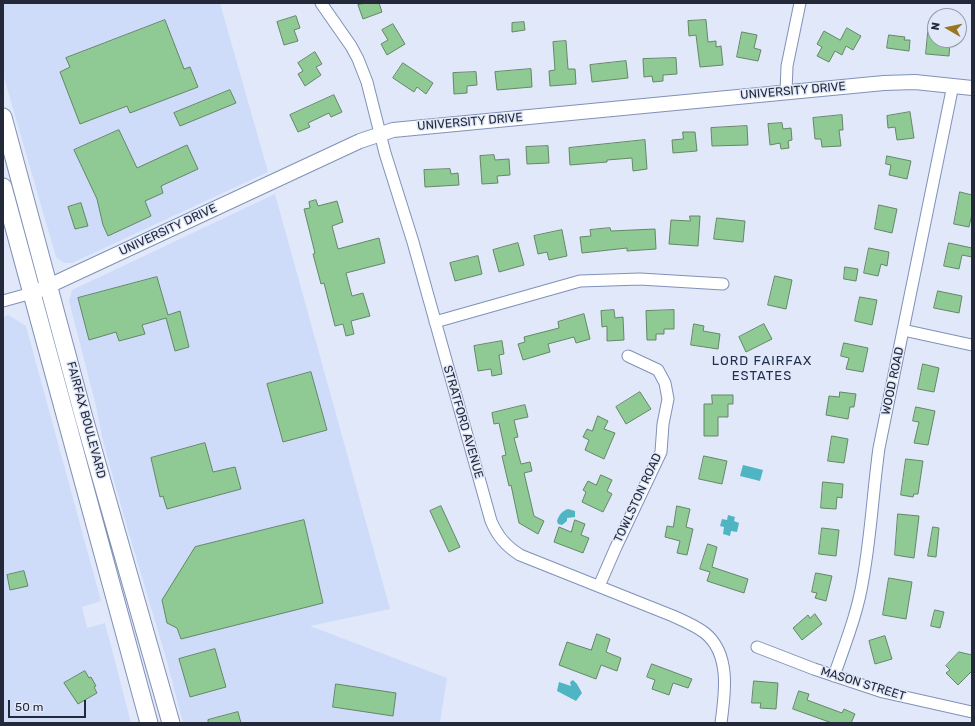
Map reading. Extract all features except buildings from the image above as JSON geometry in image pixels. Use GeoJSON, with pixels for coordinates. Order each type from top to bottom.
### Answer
{"type":"FeatureCollection","features":[{"type":"Feature","properties":{"kind":"main road","name":"FAIRFAX BOULEVARD"},"geometry":{"type":"LineString","coordinates":[[3,117],[86,425],[171,723]]}},
{"type":"Feature","properties":{"kind":"main road","name":"FAIRFAX BOULEVARD"},"geometry":{"type":"LineString","coordinates":[[3,187],[149,723]]}},
{"type":"Feature","properties":{"kind":"street","name":"STRATFORD AVENUE"},"geometry":{"type":"LineString","coordinates":[[321,3],[343,33],[358,59],[367,82],[380,134],[496,532],[508,546],[520,555],[696,626],[711,639],[720,655],[724,671],[725,684],[721,723]]}},
{"type":"Feature","properties":{"kind":"street"},"geometry":{"type":"LineString","coordinates":[[786,92],[787,66],[800,3]]}},
{"type":"Feature","properties":{"kind":"street","name":"UNIVERSITY DRIVE"},"geometry":{"type":"LineString","coordinates":[[3,301],[32,293],[49,286],[360,141],[398,129],[884,83],[915,82],[972,88]]}},
{"type":"Feature","properties":{"kind":"street","name":"WOOD ROAD"},"geometry":{"type":"LineString","coordinates":[[834,676],[855,614],[863,580],[879,448],[953,85]]}},
{"type":"Feature","properties":{"kind":"street"},"geometry":{"type":"LineString","coordinates":[[435,322],[580,281],[640,279],[723,284]]}},
{"type":"Feature","properties":{"kind":"street"},"geometry":{"type":"LineString","coordinates":[[903,330],[972,345]]}},
{"type":"Feature","properties":{"kind":"street","name":"TOWLSTON ROAD"},"geometry":{"type":"LineString","coordinates":[[599,586],[616,546],[661,452],[663,424],[668,399],[665,383],[658,370],[628,356]]}},
{"type":"Feature","properties":{"kind":"street","name":"MASON STREET"},"geometry":{"type":"LineString","coordinates":[[757,647],[834,676],[883,692],[972,712]]}},
{"type":"Feature","properties":{"kind":"shaded area"},"geometry":{"type":"Polygon","coordinates":[[[3,3],[220,3],[268,172],[72,263],[64,263],[56,257],[3,74],[3,3]]]}},
{"type":"Feature","properties":{"kind":"shaded area"},"geometry":{"type":"Polygon","coordinates":[[[275,194],[390,609],[310,626],[447,678],[440,723],[183,723],[166,658],[103,441],[96,406],[69,301],[72,290],[275,194]]]}},
{"type":"Feature","properties":{"kind":"shaded area"},"geometry":{"type":"Polygon","coordinates":[[[8,315],[26,326],[101,601],[82,607],[87,628],[105,623],[131,723],[3,723],[3,317],[8,315]]]}},
{"type":"Feature","properties":{"kind":"water"},"geometry":{"type":"Polygon","coordinates":[[[743,465],[763,470],[760,481],[740,476],[743,465]]]}},
{"type":"Feature","properties":{"kind":"water"},"geometry":{"type":"Polygon","coordinates":[[[568,509],[575,511],[575,517],[567,518],[567,521],[562,525],[558,524],[557,521],[560,515],[568,509]]]}},
{"type":"Feature","properties":{"kind":"water"},"geometry":{"type":"Polygon","coordinates":[[[728,515],[735,517],[734,521],[739,523],[737,532],[731,531],[730,536],[723,534],[724,527],[720,526],[722,519],[727,520],[728,515]]]}},
{"type":"Feature","properties":{"kind":"water"},"geometry":{"type":"Polygon","coordinates":[[[573,680],[582,693],[576,701],[557,691],[559,682],[571,686],[570,682],[573,680]]]}},
{"type":"Feature","properties":{"kind":"district","name":"LORD FAIRFAX ESTATES"},"geometry":{"type":"Point","coordinates":[762,368]}}]}
